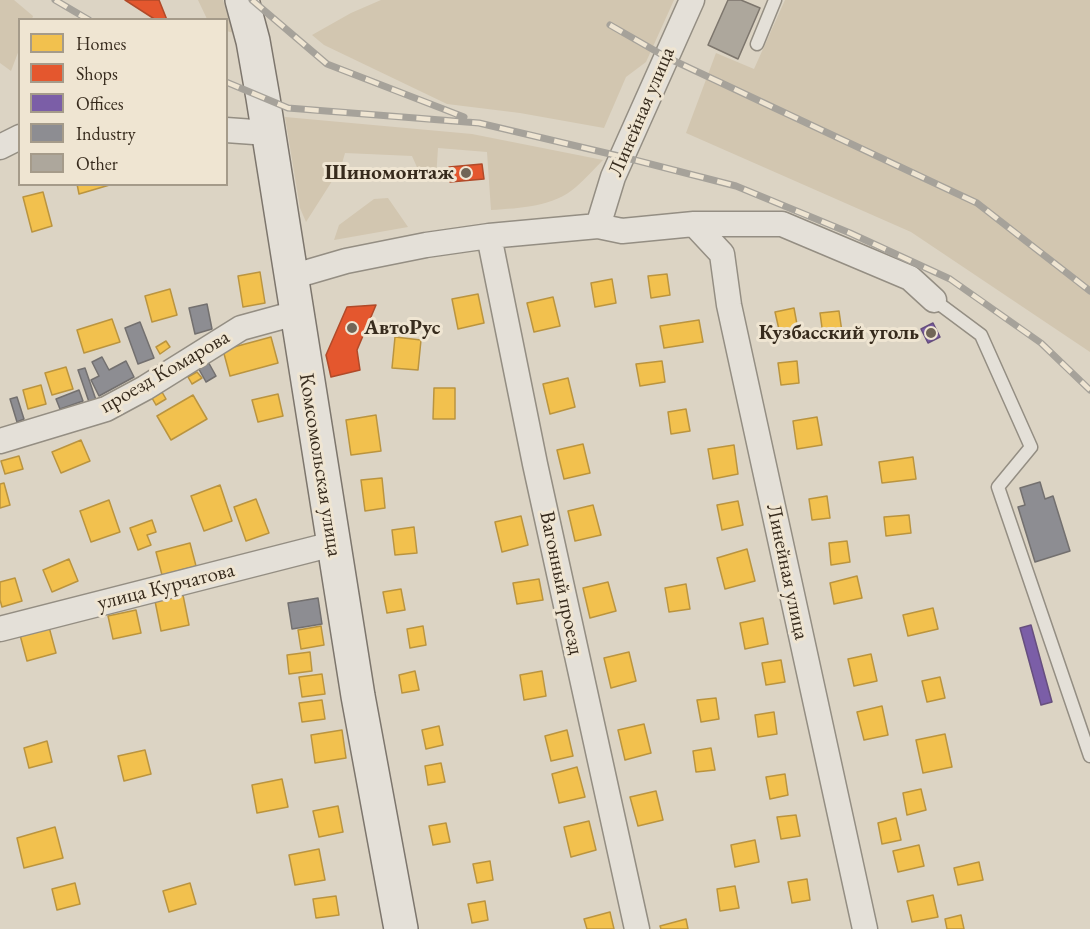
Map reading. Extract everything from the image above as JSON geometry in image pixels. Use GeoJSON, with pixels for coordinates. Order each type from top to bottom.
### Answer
{"type":"FeatureCollection","features":[{"type":"Feature","properties":{"kind":"main road","name":"Комсомольская улица"},"geometry":{"type":"LineString","coordinates":[[242,0],[253,41],[358,696],[401,929]]}},
{"type":"Feature","properties":{"kind":"street","name":"Линейная улица"},"geometry":{"type":"LineString","coordinates":[[598,226],[614,177],[692,0]]}},
{"type":"Feature","properties":{"kind":"street"},"geometry":{"type":"LineString","coordinates":[[228,130],[268,133]]}},
{"type":"Feature","properties":{"kind":"street"},"geometry":{"type":"LineString","coordinates":[[0,147],[18,138]]}},
{"type":"Feature","properties":{"kind":"street"},"geometry":{"type":"LineString","coordinates":[[291,277],[346,261],[426,244],[489,237],[598,226],[622,231],[694,224],[782,224],[910,278],[934,300]]}},
{"type":"Feature","properties":{"kind":"street","name":"Линейная улица"},"geometry":{"type":"LineString","coordinates":[[694,224],[722,254],[732,316],[865,929]]}},
{"type":"Feature","properties":{"kind":"street","name":"Вагонный проезд"},"geometry":{"type":"LineString","coordinates":[[489,237],[535,464],[637,929]]}},
{"type":"Feature","properties":{"kind":"street","name":"проезд Комарова"},"geometry":{"type":"LineString","coordinates":[[0,441],[106,409],[145,388],[241,328],[296,313]]}},
{"type":"Feature","properties":{"kind":"street","name":"улица Курчатова"},"geometry":{"type":"LineString","coordinates":[[0,629],[333,544]]}},
{"type":"Feature","properties":{"kind":"lane"},"geometry":{"type":"LineString","coordinates":[[757,44],[775,0]]}},
{"type":"Feature","properties":{"kind":"lane"},"geometry":{"type":"LineString","coordinates":[[934,300],[981,334],[1031,447],[998,487],[1090,756]]}},
{"type":"Feature","properties":{"kind":"shaded area"},"geometry":{"type":"Polygon","coordinates":[[[0,0],[14,0],[33,16],[32,18],[18,18],[18,53],[11,71],[0,63],[0,0]]]}},
{"type":"Feature","properties":{"kind":"shaded area"},"geometry":{"type":"Polygon","coordinates":[[[198,0],[223,0],[233,33],[228,31],[228,18],[207,18],[198,0]]]}},
{"type":"Feature","properties":{"kind":"shaded area"},"geometry":{"type":"Polygon","coordinates":[[[381,0],[674,0],[646,62],[626,77],[604,128],[520,113],[447,104],[324,45],[312,35],[351,13],[381,0]]]}},
{"type":"Feature","properties":{"kind":"shaded area"},"geometry":{"type":"Polygon","coordinates":[[[785,0],[1090,0],[1090,352],[911,232],[686,133],[716,53],[754,69],[785,0]]]}},
{"type":"Feature","properties":{"kind":"shaded area"},"geometry":{"type":"Polygon","coordinates":[[[285,117],[472,134],[603,160],[576,187],[557,199],[536,205],[491,210],[487,152],[438,148],[436,179],[420,174],[412,156],[345,153],[341,167],[306,222],[300,208],[285,117]]]}},
{"type":"Feature","properties":{"kind":"shaded area"},"geometry":{"type":"Polygon","coordinates":[[[388,198],[408,227],[334,240],[339,225],[374,199],[388,198]]]}},
{"type":"Feature","properties":{"kind":"building: Homes"},"geometry":{"type":"Polygon","coordinates":[[[77,186],[106,186],[79,194],[77,186]]]}},
{"type":"Feature","properties":{"kind":"building: Homes"},"geometry":{"type":"Polygon","coordinates":[[[43,192],[52,226],[32,232],[23,197],[43,192]]]}},
{"type":"Feature","properties":{"kind":"building: Homes"},"geometry":{"type":"Polygon","coordinates":[[[260,272],[265,303],[243,307],[238,276],[260,272]]]}},
{"type":"Feature","properties":{"kind":"building: Homes"},"geometry":{"type":"Polygon","coordinates":[[[667,274],[670,295],[651,298],[648,276],[667,274]]]}},
{"type":"Feature","properties":{"kind":"building: Homes"},"geometry":{"type":"Polygon","coordinates":[[[612,279],[616,303],[595,307],[591,283],[612,279]]]}},
{"type":"Feature","properties":{"kind":"building: Homes"},"geometry":{"type":"Polygon","coordinates":[[[170,289],[177,315],[152,322],[145,296],[170,289]]]}},
{"type":"Feature","properties":{"kind":"building: Homes"},"geometry":{"type":"Polygon","coordinates":[[[478,294],[484,323],[458,329],[452,299],[478,294]]]}},
{"type":"Feature","properties":{"kind":"building: Homes"},"geometry":{"type":"Polygon","coordinates":[[[553,297],[560,326],[534,332],[527,303],[553,297]]]}},
{"type":"Feature","properties":{"kind":"building: Homes"},"geometry":{"type":"Polygon","coordinates":[[[794,308],[798,330],[780,334],[775,312],[794,308]]]}},
{"type":"Feature","properties":{"kind":"building: Homes"},"geometry":{"type":"Polygon","coordinates":[[[839,311],[842,332],[823,335],[820,313],[839,311]]]}},
{"type":"Feature","properties":{"kind":"building: Homes"},"geometry":{"type":"Polygon","coordinates":[[[112,319],[120,342],[84,353],[77,330],[112,319]]]}},
{"type":"Feature","properties":{"kind":"building: Homes"},"geometry":{"type":"Polygon","coordinates":[[[699,320],[703,342],[664,348],[660,326],[699,320]]]}},
{"type":"Feature","properties":{"kind":"building: Homes"},"geometry":{"type":"Polygon","coordinates":[[[271,337],[278,363],[230,376],[223,350],[271,337]]]}},
{"type":"Feature","properties":{"kind":"building: Homes"},"geometry":{"type":"Polygon","coordinates":[[[395,337],[421,340],[418,370],[392,368],[395,337]]]}},
{"type":"Feature","properties":{"kind":"building: Homes"},"geometry":{"type":"Polygon","coordinates":[[[166,341],[170,347],[160,354],[156,347],[166,341]]]}},
{"type":"Feature","properties":{"kind":"building: Homes"},"geometry":{"type":"Polygon","coordinates":[[[662,361],[665,382],[640,386],[636,364],[662,361]]]}},
{"type":"Feature","properties":{"kind":"building: Homes"},"geometry":{"type":"Polygon","coordinates":[[[797,361],[799,383],[781,385],[778,363],[797,361]]]}},
{"type":"Feature","properties":{"kind":"building: Homes"},"geometry":{"type":"Polygon","coordinates":[[[66,367],[73,389],[52,395],[45,373],[66,367]]]}},
{"type":"Feature","properties":{"kind":"building: Homes"},"geometry":{"type":"Polygon","coordinates":[[[197,372],[202,378],[192,384],[188,377],[197,372]]]}},
{"type":"Feature","properties":{"kind":"building: Homes"},"geometry":{"type":"Polygon","coordinates":[[[568,378],[575,407],[550,414],[543,384],[568,378]]]}},
{"type":"Feature","properties":{"kind":"building: Homes"},"geometry":{"type":"Polygon","coordinates":[[[41,385],[46,404],[28,409],[23,390],[41,385]]]}},
{"type":"Feature","properties":{"kind":"building: Homes"},"geometry":{"type":"Polygon","coordinates":[[[434,388],[455,388],[455,419],[433,419],[434,388]]]}},
{"type":"Feature","properties":{"kind":"building: Homes"},"geometry":{"type":"Polygon","coordinates":[[[162,392],[166,399],[156,405],[152,398],[162,392]]]}},
{"type":"Feature","properties":{"kind":"building: Homes"},"geometry":{"type":"Polygon","coordinates":[[[278,394],[283,416],[258,422],[252,400],[278,394]]]}},
{"type":"Feature","properties":{"kind":"building: Homes"},"geometry":{"type":"Polygon","coordinates":[[[193,395],[207,419],[171,440],[157,416],[193,395]]]}},
{"type":"Feature","properties":{"kind":"building: Homes"},"geometry":{"type":"Polygon","coordinates":[[[686,409],[690,431],[671,434],[668,412],[686,409]]]}},
{"type":"Feature","properties":{"kind":"building: Homes"},"geometry":{"type":"Polygon","coordinates":[[[376,415],[381,451],[351,455],[346,420],[376,415]]]}},
{"type":"Feature","properties":{"kind":"building: Homes"},"geometry":{"type":"Polygon","coordinates":[[[817,417],[822,445],[797,449],[793,421],[817,417]]]}},
{"type":"Feature","properties":{"kind":"building: Homes"},"geometry":{"type":"Polygon","coordinates":[[[81,440],[90,461],[61,473],[52,452],[81,440]]]}},
{"type":"Feature","properties":{"kind":"building: Homes"},"geometry":{"type":"Polygon","coordinates":[[[583,444],[590,473],[564,479],[557,450],[583,444]]]}},
{"type":"Feature","properties":{"kind":"building: Homes"},"geometry":{"type":"Polygon","coordinates":[[[734,445],[738,474],[713,479],[708,449],[734,445]]]}},
{"type":"Feature","properties":{"kind":"building: Homes"},"geometry":{"type":"Polygon","coordinates":[[[19,456],[23,469],[5,474],[1,461],[19,456]]]}},
{"type":"Feature","properties":{"kind":"building: Homes"},"geometry":{"type":"Polygon","coordinates":[[[913,457],[916,479],[882,483],[879,462],[913,457]]]}},
{"type":"Feature","properties":{"kind":"building: Homes"},"geometry":{"type":"Polygon","coordinates":[[[382,478],[385,508],[365,511],[361,480],[382,478]]]}},
{"type":"Feature","properties":{"kind":"building: Homes"},"geometry":{"type":"Polygon","coordinates":[[[4,483],[10,505],[0,508],[0,484],[4,483]]]}},
{"type":"Feature","properties":{"kind":"building: Homes"},"geometry":{"type":"Polygon","coordinates":[[[220,485],[232,521],[204,531],[191,496],[220,485]]]}},
{"type":"Feature","properties":{"kind":"building: Homes"},"geometry":{"type":"Polygon","coordinates":[[[827,496],[830,518],[812,520],[809,499],[827,496]]]}},
{"type":"Feature","properties":{"kind":"building: Homes"},"geometry":{"type":"Polygon","coordinates":[[[256,499],[269,533],[246,541],[234,507],[256,499]]]}},
{"type":"Feature","properties":{"kind":"building: Homes"},"geometry":{"type":"Polygon","coordinates":[[[109,500],[120,532],[91,542],[80,511],[109,500]]]}},
{"type":"Feature","properties":{"kind":"building: Homes"},"geometry":{"type":"Polygon","coordinates":[[[738,501],[743,525],[722,530],[717,505],[738,501]]]}},
{"type":"Feature","properties":{"kind":"building: Homes"},"geometry":{"type":"Polygon","coordinates":[[[593,505],[601,535],[575,541],[568,511],[593,505]]]}},
{"type":"Feature","properties":{"kind":"building: Homes"},"geometry":{"type":"Polygon","coordinates":[[[909,515],[911,533],[886,536],[884,517],[909,515]]]}},
{"type":"Feature","properties":{"kind":"building: Homes"},"geometry":{"type":"Polygon","coordinates":[[[521,516],[528,545],[502,552],[495,522],[521,516]]]}},
{"type":"Feature","properties":{"kind":"building: Homes"},"geometry":{"type":"Polygon","coordinates":[[[152,520],[156,532],[147,535],[151,545],[138,550],[130,528],[152,520]]]}},
{"type":"Feature","properties":{"kind":"building: Homes"},"geometry":{"type":"Polygon","coordinates":[[[414,527],[417,553],[395,555],[392,530],[414,527]]]}},
{"type":"Feature","properties":{"kind":"building: Homes"},"geometry":{"type":"Polygon","coordinates":[[[847,541],[850,562],[831,565],[829,543],[847,541]]]}},
{"type":"Feature","properties":{"kind":"building: Homes"},"geometry":{"type":"Polygon","coordinates":[[[190,543],[196,566],[162,575],[156,552],[190,543]]]}},
{"type":"Feature","properties":{"kind":"building: Homes"},"geometry":{"type":"Polygon","coordinates":[[[747,549],[755,581],[725,589],[717,558],[747,549]]]}},
{"type":"Feature","properties":{"kind":"building: Homes"},"geometry":{"type":"Polygon","coordinates":[[[69,559],[78,581],[52,592],[43,570],[69,559]]]}},
{"type":"Feature","properties":{"kind":"building: Homes"},"geometry":{"type":"Polygon","coordinates":[[[857,576],[862,598],[834,604],[830,583],[857,576]]]}},
{"type":"Feature","properties":{"kind":"building: Homes"},"geometry":{"type":"Polygon","coordinates":[[[15,578],[22,601],[2,607],[0,582],[15,578]]]}},
{"type":"Feature","properties":{"kind":"building: Homes"},"geometry":{"type":"Polygon","coordinates":[[[539,579],[543,600],[517,604],[513,583],[539,579]]]}},
{"type":"Feature","properties":{"kind":"building: Homes"},"geometry":{"type":"Polygon","coordinates":[[[608,582],[616,611],[590,618],[583,588],[608,582]]]}},
{"type":"Feature","properties":{"kind":"building: Homes"},"geometry":{"type":"Polygon","coordinates":[[[686,584],[690,609],[669,612],[665,588],[686,584]]]}},
{"type":"Feature","properties":{"kind":"building: Homes"},"geometry":{"type":"Polygon","coordinates":[[[401,589],[405,610],[387,613],[383,592],[401,589]]]}},
{"type":"Feature","properties":{"kind":"building: Homes"},"geometry":{"type":"Polygon","coordinates":[[[183,595],[189,625],[161,631],[155,601],[183,595]]]}},
{"type":"Feature","properties":{"kind":"building: Homes"},"geometry":{"type":"Polygon","coordinates":[[[933,608],[938,629],[908,636],[903,615],[933,608]]]}},
{"type":"Feature","properties":{"kind":"building: Homes"},"geometry":{"type":"Polygon","coordinates":[[[136,610],[141,633],[113,639],[108,616],[136,610]]]}},
{"type":"Feature","properties":{"kind":"building: Homes"},"geometry":{"type":"Polygon","coordinates":[[[763,618],[768,644],[745,649],[740,623],[763,618]]]}},
{"type":"Feature","properties":{"kind":"building: Homes"},"geometry":{"type":"Polygon","coordinates":[[[321,626],[324,645],[301,649],[298,630],[321,626]]]}},
{"type":"Feature","properties":{"kind":"building: Homes"},"geometry":{"type":"Polygon","coordinates":[[[423,626],[426,645],[410,648],[407,629],[423,626]]]}},
{"type":"Feature","properties":{"kind":"building: Homes"},"geometry":{"type":"Polygon","coordinates":[[[49,627],[56,653],[27,661],[20,635],[49,627]]]}},
{"type":"Feature","properties":{"kind":"building: Homes"},"geometry":{"type":"Polygon","coordinates":[[[310,652],[312,671],[289,674],[287,655],[310,652]]]}},
{"type":"Feature","properties":{"kind":"building: Homes"},"geometry":{"type":"Polygon","coordinates":[[[629,652],[636,681],[611,688],[604,658],[629,652]]]}},
{"type":"Feature","properties":{"kind":"building: Homes"},"geometry":{"type":"Polygon","coordinates":[[[871,654],[877,681],[854,686],[848,659],[871,654]]]}},
{"type":"Feature","properties":{"kind":"building: Homes"},"geometry":{"type":"Polygon","coordinates":[[[781,660],[785,682],[766,685],[762,663],[781,660]]]}},
{"type":"Feature","properties":{"kind":"building: Homes"},"geometry":{"type":"Polygon","coordinates":[[[415,671],[419,690],[402,693],[399,675],[415,671]]]}},
{"type":"Feature","properties":{"kind":"building: Homes"},"geometry":{"type":"Polygon","coordinates":[[[542,671],[546,696],[524,700],[520,675],[542,671]]]}},
{"type":"Feature","properties":{"kind":"building: Homes"},"geometry":{"type":"Polygon","coordinates":[[[322,674],[325,694],[302,697],[299,677],[322,674]]]}},
{"type":"Feature","properties":{"kind":"building: Homes"},"geometry":{"type":"Polygon","coordinates":[[[940,677],[945,698],[927,702],[922,681],[940,677]]]}},
{"type":"Feature","properties":{"kind":"building: Homes"},"geometry":{"type":"Polygon","coordinates":[[[716,698],[719,719],[701,722],[697,700],[716,698]]]}},
{"type":"Feature","properties":{"kind":"building: Homes"},"geometry":{"type":"Polygon","coordinates":[[[322,700],[325,719],[302,722],[299,703],[322,700]]]}},
{"type":"Feature","properties":{"kind":"building: Homes"},"geometry":{"type":"Polygon","coordinates":[[[882,706],[888,735],[864,740],[857,712],[882,706]]]}},
{"type":"Feature","properties":{"kind":"building: Homes"},"geometry":{"type":"Polygon","coordinates":[[[774,712],[777,734],[758,737],[755,715],[774,712]]]}},
{"type":"Feature","properties":{"kind":"building: Homes"},"geometry":{"type":"Polygon","coordinates":[[[644,724],[651,753],[625,760],[618,730],[644,724]]]}},
{"type":"Feature","properties":{"kind":"building: Homes"},"geometry":{"type":"Polygon","coordinates":[[[439,726],[443,745],[426,749],[422,730],[439,726]]]}},
{"type":"Feature","properties":{"kind":"building: Homes"},"geometry":{"type":"Polygon","coordinates":[[[342,730],[346,758],[315,763],[311,735],[342,730]]]}},
{"type":"Feature","properties":{"kind":"building: Homes"},"geometry":{"type":"Polygon","coordinates":[[[567,730],[573,756],[551,761],[545,736],[567,730]]]}},
{"type":"Feature","properties":{"kind":"building: Homes"},"geometry":{"type":"Polygon","coordinates":[[[945,734],[952,767],[923,773],[916,740],[945,734]]]}},
{"type":"Feature","properties":{"kind":"building: Homes"},"geometry":{"type":"Polygon","coordinates":[[[47,741],[52,762],[29,768],[24,748],[47,741]]]}},
{"type":"Feature","properties":{"kind":"building: Homes"},"geometry":{"type":"Polygon","coordinates":[[[711,748],[715,770],[696,772],[693,751],[711,748]]]}},
{"type":"Feature","properties":{"kind":"building: Homes"},"geometry":{"type":"Polygon","coordinates":[[[145,750],[151,774],[124,781],[118,756],[145,750]]]}},
{"type":"Feature","properties":{"kind":"building: Homes"},"geometry":{"type":"Polygon","coordinates":[[[441,763],[445,782],[428,785],[425,766],[441,763]]]}},
{"type":"Feature","properties":{"kind":"building: Homes"},"geometry":{"type":"Polygon","coordinates":[[[577,767],[585,797],[559,803],[552,774],[577,767]]]}},
{"type":"Feature","properties":{"kind":"building: Homes"},"geometry":{"type":"Polygon","coordinates":[[[785,774],[788,795],[770,799],[766,777],[785,774]]]}},
{"type":"Feature","properties":{"kind":"building: Homes"},"geometry":{"type":"Polygon","coordinates":[[[282,779],[288,807],[257,813],[252,785],[282,779]]]}},
{"type":"Feature","properties":{"kind":"building: Homes"},"geometry":{"type":"Polygon","coordinates":[[[921,789],[926,810],[907,815],[903,793],[921,789]]]}},
{"type":"Feature","properties":{"kind":"building: Homes"},"geometry":{"type":"Polygon","coordinates":[[[656,791],[663,820],[638,826],[630,797],[656,791]]]}},
{"type":"Feature","properties":{"kind":"building: Homes"},"geometry":{"type":"Polygon","coordinates":[[[338,806],[343,832],[319,837],[313,811],[338,806]]]}},
{"type":"Feature","properties":{"kind":"building: Homes"},"geometry":{"type":"Polygon","coordinates":[[[796,815],[800,836],[781,839],[777,817],[796,815]]]}},
{"type":"Feature","properties":{"kind":"building: Homes"},"geometry":{"type":"Polygon","coordinates":[[[896,818],[901,840],[882,844],[878,823],[896,818]]]}},
{"type":"Feature","properties":{"kind":"building: Homes"},"geometry":{"type":"Polygon","coordinates":[[[589,821],[596,850],[571,857],[564,827],[589,821]]]}},
{"type":"Feature","properties":{"kind":"building: Homes"},"geometry":{"type":"Polygon","coordinates":[[[446,823],[450,842],[433,845],[429,826],[446,823]]]}},
{"type":"Feature","properties":{"kind":"building: Homes"},"geometry":{"type":"Polygon","coordinates":[[[55,827],[63,858],[24,868],[17,838],[55,827]]]}},
{"type":"Feature","properties":{"kind":"building: Homes"},"geometry":{"type":"Polygon","coordinates":[[[755,840],[759,862],[735,867],[731,845],[755,840]]]}},
{"type":"Feature","properties":{"kind":"building: Homes"},"geometry":{"type":"Polygon","coordinates":[[[919,845],[924,866],[898,872],[893,851],[919,845]]]}},
{"type":"Feature","properties":{"kind":"building: Homes"},"geometry":{"type":"Polygon","coordinates":[[[319,849],[325,880],[295,885],[289,855],[319,849]]]}},
{"type":"Feature","properties":{"kind":"building: Homes"},"geometry":{"type":"Polygon","coordinates":[[[490,861],[493,880],[477,883],[473,864],[490,861]]]}},
{"type":"Feature","properties":{"kind":"building: Homes"},"geometry":{"type":"Polygon","coordinates":[[[979,862],[983,880],[958,885],[954,868],[979,862]]]}},
{"type":"Feature","properties":{"kind":"building: Homes"},"geometry":{"type":"Polygon","coordinates":[[[807,879],[810,900],[792,903],[788,882],[807,879]]]}},
{"type":"Feature","properties":{"kind":"building: Homes"},"geometry":{"type":"Polygon","coordinates":[[[75,883],[80,904],[57,910],[52,889],[75,883]]]}},
{"type":"Feature","properties":{"kind":"building: Homes"},"geometry":{"type":"Polygon","coordinates":[[[190,883],[196,904],[169,912],[163,891],[190,883]]]}},
{"type":"Feature","properties":{"kind":"building: Homes"},"geometry":{"type":"Polygon","coordinates":[[[735,886],[739,908],[720,911],[717,889],[735,886]]]}},
{"type":"Feature","properties":{"kind":"building: Homes"},"geometry":{"type":"Polygon","coordinates":[[[933,895],[938,917],[912,922],[907,901],[933,895]]]}},
{"type":"Feature","properties":{"kind":"building: Homes"},"geometry":{"type":"Polygon","coordinates":[[[336,896],[339,915],[316,918],[313,899],[336,896]]]}},
{"type":"Feature","properties":{"kind":"building: Homes"},"geometry":{"type":"Polygon","coordinates":[[[485,901],[488,920],[472,923],[468,904],[485,901]]]}},
{"type":"Feature","properties":{"kind":"building: Homes"},"geometry":{"type":"Polygon","coordinates":[[[610,912],[614,929],[587,929],[584,919],[610,912]]]}},
{"type":"Feature","properties":{"kind":"building: Homes"},"geometry":{"type":"Polygon","coordinates":[[[961,915],[964,929],[947,929],[945,919],[961,915]]]}},
{"type":"Feature","properties":{"kind":"building: Homes"},"geometry":{"type":"Polygon","coordinates":[[[686,919],[688,929],[661,929],[660,926],[686,919]]]}},
{"type":"Feature","properties":{"kind":"building: Shops"},"geometry":{"type":"Polygon","coordinates":[[[125,0],[159,0],[166,18],[153,18],[125,0]]]}},
{"type":"Feature","properties":{"kind":"building: Shops","name":"Шиномонтаж"},"geometry":{"type":"Polygon","coordinates":[[[482,164],[484,179],[450,182],[449,167],[482,164]]]}},
{"type":"Feature","properties":{"kind":"building: Shops","name":"АвтоРус"},"geometry":{"type":"Polygon","coordinates":[[[376,305],[357,350],[360,370],[331,377],[326,355],[347,307],[376,305]]]}},
{"type":"Feature","properties":{"kind":"building: Offices","name":"Кузбасский уголь"},"geometry":{"type":"Polygon","coordinates":[[[933,323],[940,337],[928,343],[921,329],[933,323]]]}},
{"type":"Feature","properties":{"kind":"building: Offices"},"geometry":{"type":"Polygon","coordinates":[[[1031,625],[1052,702],[1041,705],[1020,628],[1031,625]]]}},
{"type":"Feature","properties":{"kind":"building: Industry"},"geometry":{"type":"Polygon","coordinates":[[[207,304],[212,329],[195,334],[189,308],[207,304]]]}},
{"type":"Feature","properties":{"kind":"building: Industry"},"geometry":{"type":"Polygon","coordinates":[[[140,322],[154,358],[138,364],[125,328],[140,322]]]}},
{"type":"Feature","properties":{"kind":"building: Industry"},"geometry":{"type":"Polygon","coordinates":[[[102,357],[109,370],[126,361],[134,377],[99,396],[91,380],[99,376],[92,362],[102,357]]]}},
{"type":"Feature","properties":{"kind":"building: Industry"},"geometry":{"type":"Polygon","coordinates":[[[206,358],[216,376],[206,382],[196,364],[206,358]]]}},
{"type":"Feature","properties":{"kind":"building: Industry"},"geometry":{"type":"Polygon","coordinates":[[[85,368],[96,400],[89,402],[78,370],[85,368]]]}},
{"type":"Feature","properties":{"kind":"building: Industry"},"geometry":{"type":"Polygon","coordinates":[[[79,390],[83,401],[60,409],[56,399],[79,390]]]}},
{"type":"Feature","properties":{"kind":"building: Industry"},"geometry":{"type":"Polygon","coordinates":[[[17,397],[24,419],[17,422],[10,399],[17,397]]]}},
{"type":"Feature","properties":{"kind":"building: Industry"},"geometry":{"type":"Polygon","coordinates":[[[1040,482],[1045,499],[1053,496],[1070,551],[1035,562],[1018,507],[1025,505],[1020,488],[1040,482]]]}},
{"type":"Feature","properties":{"kind":"building: Industry"},"geometry":{"type":"Polygon","coordinates":[[[318,598],[322,624],[292,629],[288,603],[318,598]]]}},
{"type":"Feature","properties":{"kind":"building: Other"},"geometry":{"type":"Polygon","coordinates":[[[728,0],[741,0],[760,8],[738,59],[708,45],[728,0]]]}},
{"type":"Feature","properties":{"kind":"railway"},"geometry":{"type":"LineString","coordinates":[[55,0],[86,18]]}},
{"type":"Feature","properties":{"kind":"railway"},"geometry":{"type":"LineString","coordinates":[[252,0],[327,64],[464,117]]}},
{"type":"Feature","properties":{"kind":"railway"},"geometry":{"type":"LineString","coordinates":[[610,25],[666,57],[977,203],[1090,291]]}},
{"type":"Feature","properties":{"kind":"railway"},"geometry":{"type":"LineString","coordinates":[[228,83],[288,108],[479,123],[736,186],[850,233],[950,279],[1041,343],[1090,390]]}},
{"type":"Feature","properties":{"kind":"place","name":"Шиномонтаж"},"geometry":{"type":"Point","coordinates":[466,173]}},
{"type":"Feature","properties":{"kind":"place","name":"АвтоРус"},"geometry":{"type":"Point","coordinates":[352,328]}},
{"type":"Feature","properties":{"kind":"place","name":"Кузбасский уголь"},"geometry":{"type":"Point","coordinates":[931,333]}}]}
